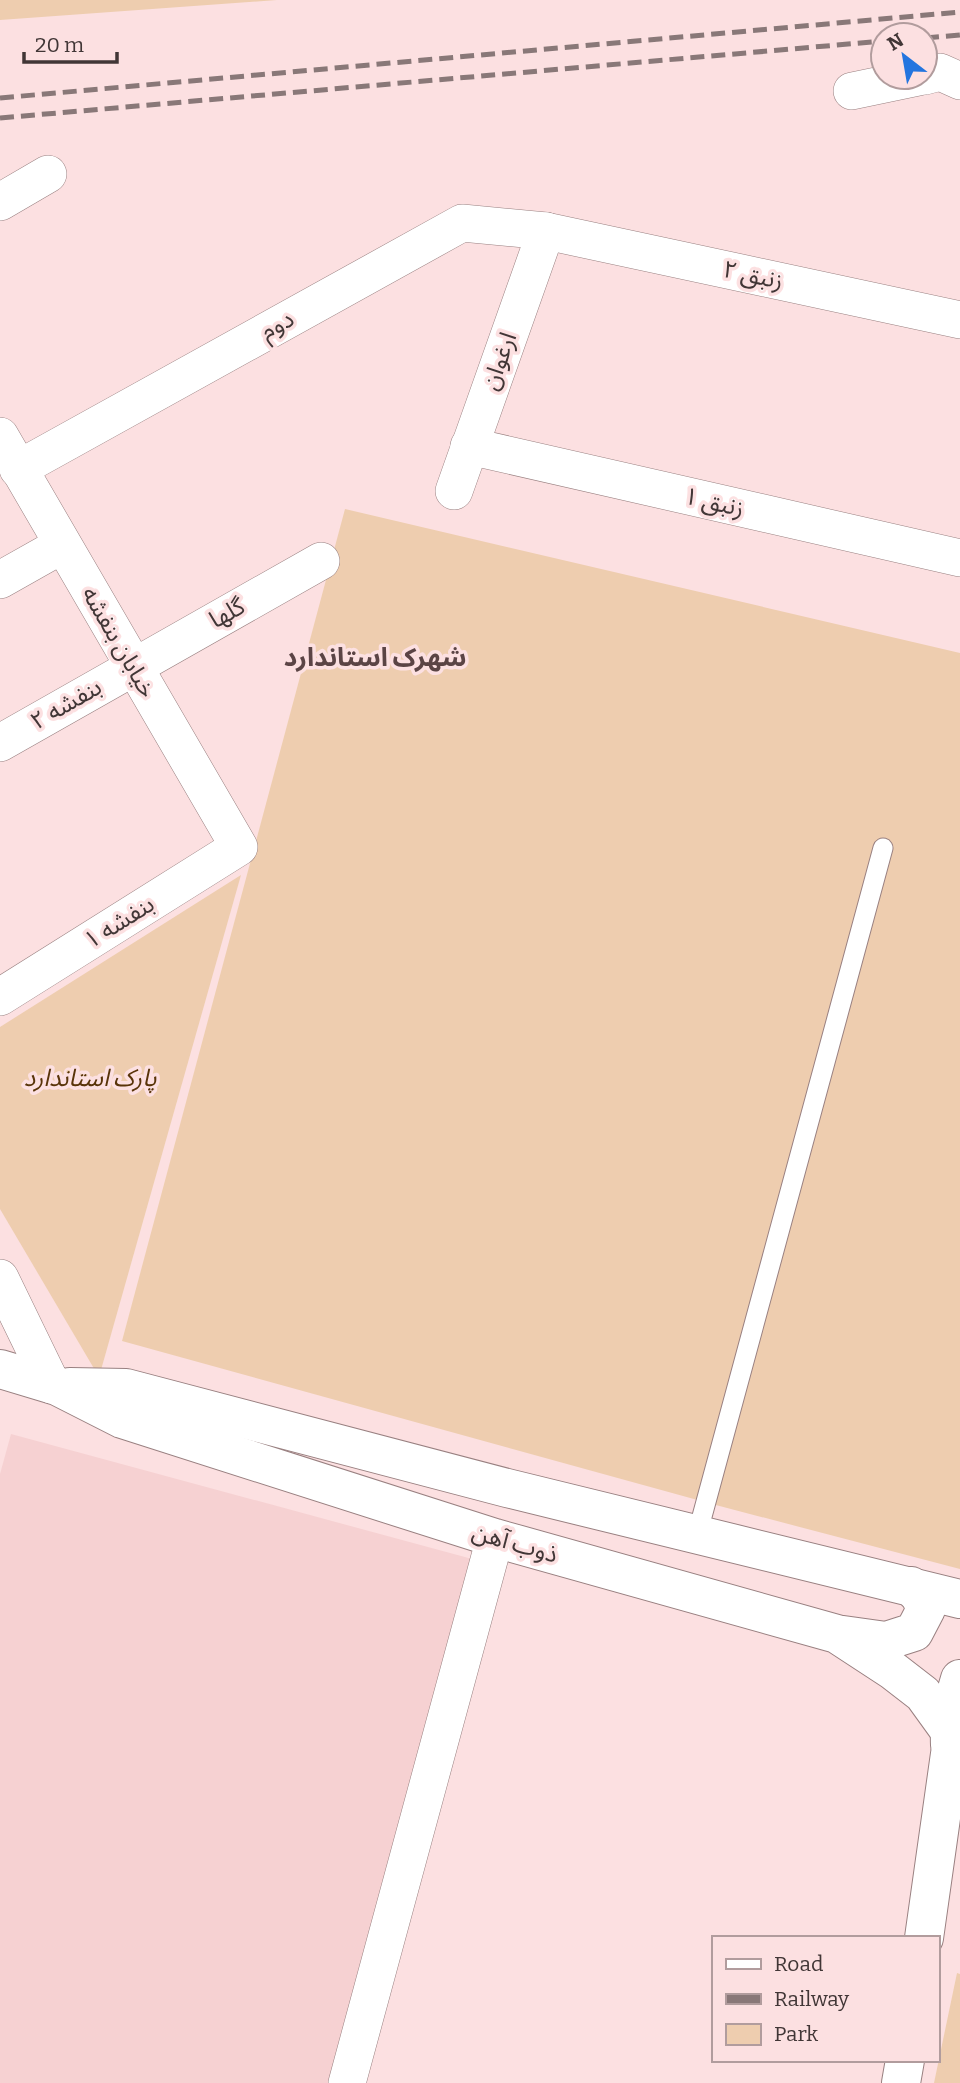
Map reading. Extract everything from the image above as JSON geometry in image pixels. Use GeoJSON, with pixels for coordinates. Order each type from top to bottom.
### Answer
{"type":"FeatureCollection","features":[{"type":"Feature","properties":{"kind":"main road","name":"ذوب آهن"},"geometry":{"type":"LineString","coordinates":[[0,1369],[55,1386],[122,1419],[495,1538],[837,1634],[923,1694],[950,1742]]}},
{"type":"Feature","properties":{"kind":"main road","name":"ذوب آهن"},"geometry":{"type":"LineString","coordinates":[[55,1386],[126,1388],[494,1485],[960,1599]]}},
{"type":"Feature","properties":{"kind":"main road"},"geometry":{"type":"LineString","coordinates":[[837,1634],[886,1641],[914,1632],[926,1609],[911,1586]]}},
{"type":"Feature","properties":{"kind":"main road"},"geometry":{"type":"LineString","coordinates":[[924,1936],[954,1698],[960,1679]]}},
{"type":"Feature","properties":{"kind":"main road"},"geometry":{"type":"LineString","coordinates":[[950,1742],[960,1839]]}},
{"type":"Feature","properties":{"kind":"main road"},"geometry":{"type":"LineString","coordinates":[[901,2083],[905,2062]]}},
{"type":"Feature","properties":{"kind":"street"},"geometry":{"type":"LineString","coordinates":[[939,72],[960,80]]}},
{"type":"Feature","properties":{"kind":"street"},"geometry":{"type":"LineString","coordinates":[[852,91],[869,87]]}},
{"type":"Feature","properties":{"kind":"street"},"geometry":{"type":"LineString","coordinates":[[0,202],[48,174]]}},
{"type":"Feature","properties":{"kind":"street","name":"دوم"},"geometry":{"type":"LineString","coordinates":[[18,468],[462,223],[546,231]]}},
{"type":"Feature","properties":{"kind":"street","name":"زنبق ۲"},"geometry":{"type":"LineString","coordinates":[[546,231],[960,320]]}},
{"type":"Feature","properties":{"kind":"street","name":"ارغوان"},"geometry":{"type":"LineString","coordinates":[[454,491],[546,231]]}},
{"type":"Feature","properties":{"kind":"street","name":"خیابان بنفشه"},"geometry":{"type":"LineString","coordinates":[[0,436],[239,847]]}},
{"type":"Feature","properties":{"kind":"street","name":"زنبق ۱"},"geometry":{"type":"LineString","coordinates":[[468,446],[960,558]]}},
{"type":"Feature","properties":{"kind":"street"},"geometry":{"type":"LineString","coordinates":[[0,580],[62,545]]}},
{"type":"Feature","properties":{"kind":"street","name":"گلها"},"geometry":{"type":"LineString","coordinates":[[133,666],[321,561]]}},
{"type":"Feature","properties":{"kind":"street","name":"بنفشه ۲"},"geometry":{"type":"LineString","coordinates":[[0,743],[133,666]]}},
{"type":"Feature","properties":{"kind":"street","name":"بنفشه ۱"},"geometry":{"type":"LineString","coordinates":[[0,997],[239,847]]}},
{"type":"Feature","properties":{"kind":"street"},"geometry":{"type":"LineString","coordinates":[[0,1278],[55,1386]]}},
{"type":"Feature","properties":{"kind":"street"},"geometry":{"type":"LineString","coordinates":[[346,2083],[495,1538]]}},
{"type":"Feature","properties":{"kind":"lane"},"geometry":{"type":"LineString","coordinates":[[697,1535],[883,848]]}},
{"type":"Feature","properties":{"kind":"shaded area"},"geometry":{"type":"Polygon","coordinates":[[[11,1434],[487,1563],[345,2083],[0,2083],[0,1474],[11,1434]]]}},
{"type":"Feature","properties":{"kind":"green space"},"geometry":{"type":"Polygon","coordinates":[[[0,0],[277,0],[0,20],[0,0]]]}},
{"type":"Feature","properties":{"kind":"green space"},"geometry":{"type":"Polygon","coordinates":[[[345,509],[960,653],[960,1569],[712,1504],[122,1341],[345,509]]]}},
{"type":"Feature","properties":{"kind":"green space","name":"پارک استاندارد"},"geometry":{"type":"Polygon","coordinates":[[[241,875],[99,1377],[0,1209],[0,1027],[241,875]]]}},
{"type":"Feature","properties":{"kind":"green space"},"geometry":{"type":"Polygon","coordinates":[[[957,1973],[960,1974],[960,2083],[934,2083],[957,1973]]]}},
{"type":"Feature","properties":{"kind":"railway"},"geometry":{"type":"LineString","coordinates":[[0,98],[960,12]]}},
{"type":"Feature","properties":{"kind":"railway"},"geometry":{"type":"LineString","coordinates":[[939,37],[960,35]]}},
{"type":"Feature","properties":{"kind":"railway"},"geometry":{"type":"LineString","coordinates":[[0,118],[869,42]]}},
{"type":"Feature","properties":{"kind":"district","name":"شهرک استاندارد"},"geometry":{"type":"Point","coordinates":[375,657]}}]}
